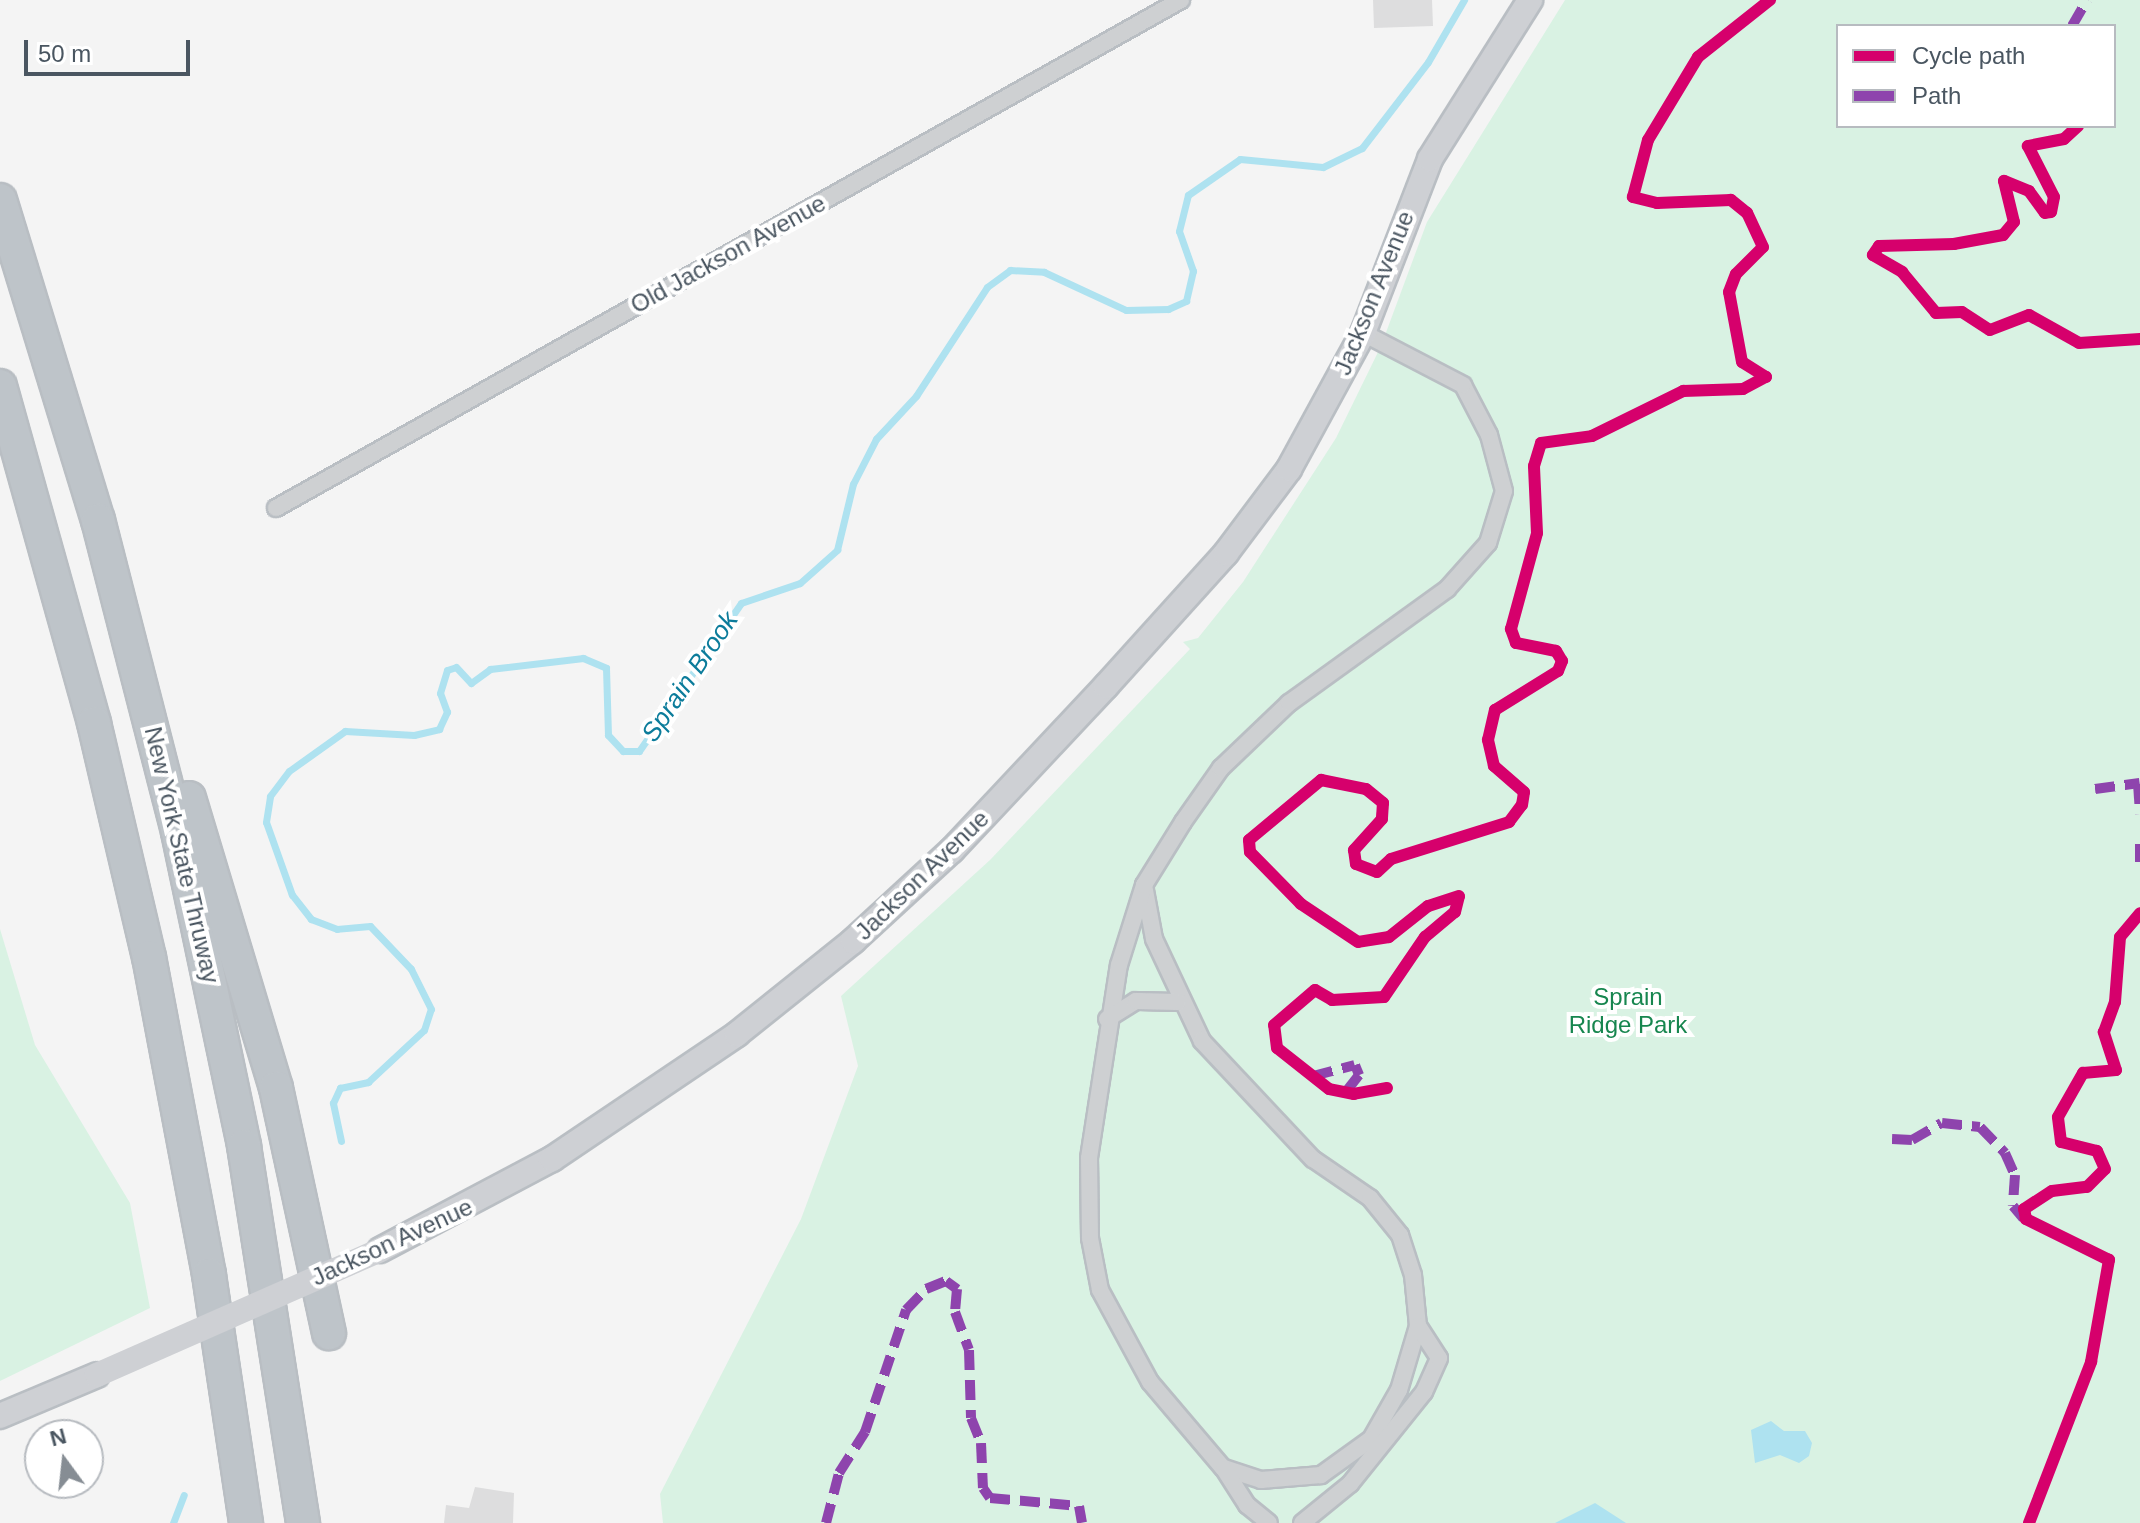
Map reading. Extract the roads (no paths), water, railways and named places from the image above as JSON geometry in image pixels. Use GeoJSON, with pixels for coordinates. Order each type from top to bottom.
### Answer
{"type":"FeatureCollection","features":[{"type":"Feature","properties":{"kind":"highway","name":"New York State Thruway"},"geometry":{"type":"LineString","coordinates":[[0,200],[120,598],[226,1056],[303,1523]]}},
{"type":"Feature","properties":{"kind":"highway"},"geometry":{"type":"LineString","coordinates":[[0,386],[91,709],[149,957],[205,1248],[246,1523]]}},
{"type":"Feature","properties":{"kind":"highway"},"geometry":{"type":"LineString","coordinates":[[120,598],[256,1014],[329,1333]]}},
{"type":"Feature","properties":{"kind":"main road","name":"Jackson Avenue"},"geometry":{"type":"LineString","coordinates":[[0,1416],[380,1250],[552,1159],[737,1034],[853,941],[952,850],[1226,553],[1289,469],[1363,333],[1430,159],[1530,0]]}},
{"type":"Feature","properties":{"kind":"street","name":"Old Jackson Avenue"},"geometry":{"type":"LineString","coordinates":[[276,508],[1181,0]]}},
{"type":"Feature","properties":{"kind":"street"},"geometry":{"type":"LineString","coordinates":[[1269,1523],[1247,1505],[1223,1468],[1150,1382],[1100,1290],[1090,1238],[1089,1158],[1107,1019],[1144,885],[1221,768],[1289,703],[1447,589],[1488,543],[1504,491],[1489,435],[1463,385],[1363,333]]}},
{"type":"Feature","properties":{"kind":"street"},"geometry":{"type":"LineString","coordinates":[[1144,885],[1154,939],[1178,1002],[1202,1041],[1303,1148],[1370,1198],[1400,1235],[1413,1275],[1418,1326],[1399,1390],[1371,1439],[1347,1461],[1321,1475],[1282,1480],[1223,1468]]}},
{"type":"Feature","properties":{"kind":"street"},"geometry":{"type":"LineString","coordinates":[[1107,1019],[1136,1001],[1178,1002]]}},
{"type":"Feature","properties":{"kind":"street"},"geometry":{"type":"LineString","coordinates":[[1302,1523],[1350,1484],[1424,1392],[1439,1358],[1418,1326]]}},
{"type":"Feature","properties":{"kind":"water"},"geometry":{"type":"Polygon","coordinates":[[[1771,1421],[1784,1431],[1805,1431],[1812,1443],[1809,1456],[1799,1463],[1780,1455],[1755,1463],[1751,1430],[1771,1421]]]}},
{"type":"Feature","properties":{"kind":"water"},"geometry":{"type":"Polygon","coordinates":[[[1595,1503],[1626,1523],[1555,1523],[1595,1503]]]}},
{"type":"Feature","properties":{"kind":"waterway","name":"Sprain Brook"},"geometry":{"type":"LineString","coordinates":[[341,1141],[333,1103],[340,1088],[368,1082],[424,1030],[431,1009],[411,969],[370,926],[337,929],[311,919],[292,895],[266,822],[270,796],[289,771],[345,731],[414,735],[439,729],[447,712],[440,693],[447,670],[456,667],[471,683],[490,669],[583,658],[606,668],[608,735],[623,751],[639,751],[741,603],[800,583],[837,550],[853,484],[876,439],[916,396],[987,287],[1010,270],[1044,272],[1126,310],[1168,309],[1186,301],[1193,271],[1179,231],[1188,195],[1240,159],[1323,167],[1362,148],[1428,62],[1464,0]]}},
{"type":"Feature","properties":{"kind":"waterway","name":"Sprain Brook"},"geometry":{"type":"LineString","coordinates":[[173,1523],[184,1495]]}},
{"type":"Feature","properties":{"kind":"park label","name":"Sprain Ridge Park"},"geometry":{"type":"Point","coordinates":[1628,1011]}}]}
